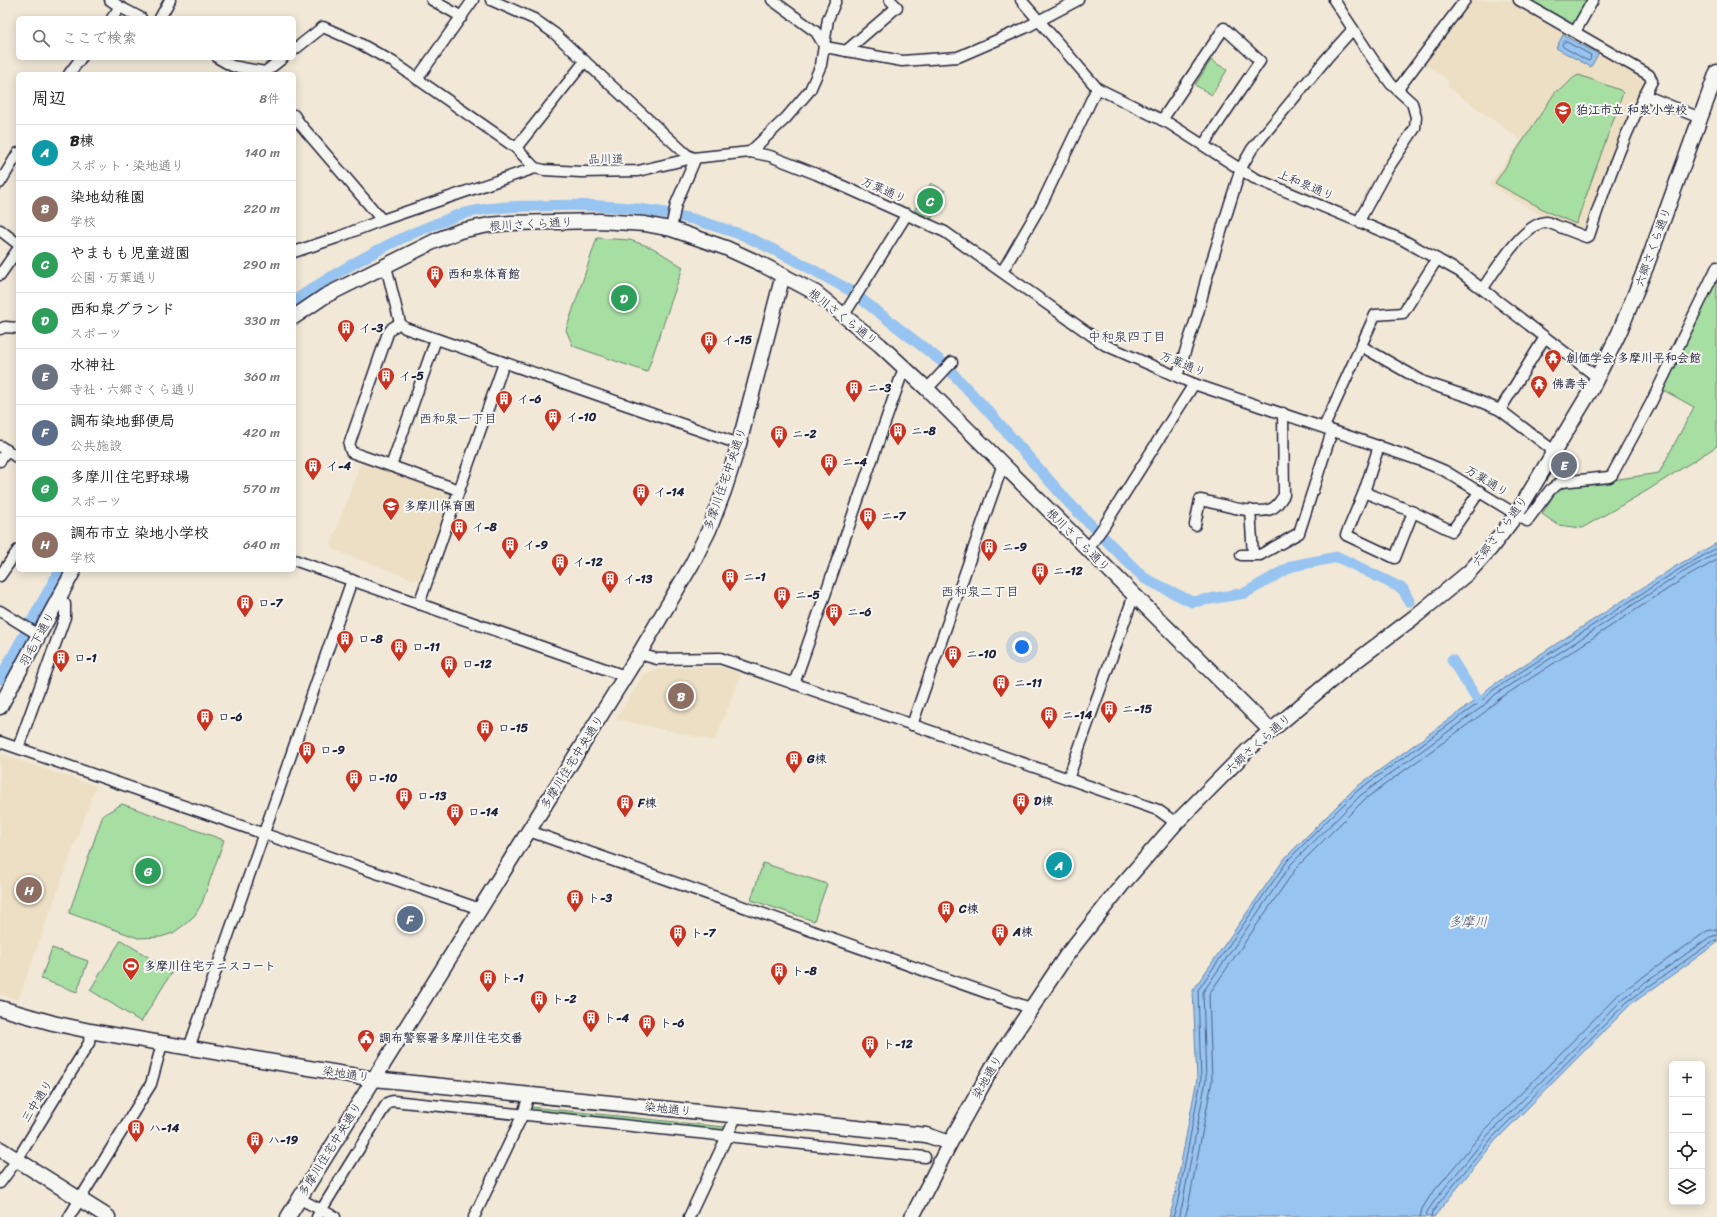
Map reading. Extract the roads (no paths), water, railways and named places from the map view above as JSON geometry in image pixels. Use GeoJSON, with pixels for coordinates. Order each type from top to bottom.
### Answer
{"type":"FeatureCollection","features":[{"type":"Feature","properties":{"kind":"street"},"geometry":{"type":"LineString","coordinates":[[110,0],[137,16]]}},
{"type":"Feature","properties":{"kind":"street"},"geometry":{"type":"LineString","coordinates":[[161,16],[170,0]]}},
{"type":"Feature","properties":{"kind":"street"},"geometry":{"type":"LineString","coordinates":[[432,0],[462,17]]}},
{"type":"Feature","properties":{"kind":"street"},"geometry":{"type":"LineString","coordinates":[[417,79],[473,0]]}},
{"type":"Feature","properties":{"kind":"street"},"geometry":{"type":"LineString","coordinates":[[492,0],[534,19],[549,29],[686,154],[693,158],[694,162],[676,204],[671,229]]}},
{"type":"Feature","properties":{"kind":"street"},"geometry":{"type":"LineString","coordinates":[[772,0],[816,32],[825,47],[902,61],[958,57],[1038,21],[1078,0]]}},
{"type":"Feature","properties":{"kind":"street"},"geometry":{"type":"LineString","coordinates":[[750,152],[786,118],[810,90],[821,65],[825,47],[828,19],[836,0]]}},
{"type":"Feature","properties":{"kind":"street"},"geometry":{"type":"LineString","coordinates":[[846,51],[897,7],[890,0]]}},
{"type":"Feature","properties":{"kind":"street","name":"上和泉通り"},"geometry":{"type":"LineString","coordinates":[[1021,0],[1097,88],[1162,120],[1204,144],[1254,178],[1403,240],[1460,272],[1483,288],[1597,378]]}},
{"type":"Feature","properties":{"kind":"street"},"geometry":{"type":"LineString","coordinates":[[1334,0],[1376,63],[1398,90],[1412,103],[1416,117],[1415,128],[1385,173],[1359,221]]}},
{"type":"Feature","properties":{"kind":"street"},"geometry":{"type":"LineString","coordinates":[[1398,90],[1465,0]]}},
{"type":"Feature","properties":{"kind":"street"},"geometry":{"type":"LineString","coordinates":[[1483,288],[1520,237],[1541,222],[1547,222],[1586,238],[1589,236],[1600,202],[1644,95],[1652,81],[1649,75],[1519,0]]}},
{"type":"Feature","properties":{"kind":"street"},"geometry":{"type":"LineString","coordinates":[[1575,32],[1593,0]]}},
{"type":"Feature","properties":{"kind":"street"},"geometry":{"type":"LineString","coordinates":[[113,16],[120,7]]}},
{"type":"Feature","properties":{"kind":"street"},"geometry":{"type":"LineString","coordinates":[[296,48],[323,27],[357,42],[394,62],[516,148],[535,168]]}},
{"type":"Feature","properties":{"kind":"street"},"geometry":{"type":"LineString","coordinates":[[1162,120],[1224,28],[1260,61],[1204,144]]}},
{"type":"Feature","properties":{"kind":"street"},"geometry":{"type":"LineString","coordinates":[[1177,376],[1198,313],[1206,280],[1241,168],[1252,149],[1327,58],[1353,29]]}},
{"type":"Feature","properties":{"kind":"street"},"geometry":{"type":"LineString","coordinates":[[70,72],[80,60]]}},
{"type":"Feature","properties":{"kind":"street"},"geometry":{"type":"LineString","coordinates":[[222,60],[232,66],[261,72]]}},
{"type":"Feature","properties":{"kind":"street"},"geometry":{"type":"LineString","coordinates":[[267,72],[281,60]]}},
{"type":"Feature","properties":{"kind":"street"},"geometry":{"type":"LineString","coordinates":[[516,148],[584,61]]}},
{"type":"Feature","properties":{"kind":"street","name":"六郷さくら通り"},"geometry":{"type":"LineString","coordinates":[[1176,824],[1270,730],[1340,672],[1416,615],[1469,572],[1490,549],[1516,514],[1597,378],[1629,312],[1717,72]]}},
{"type":"Feature","properties":{"kind":"street"},"geometry":{"type":"LineString","coordinates":[[1002,272],[1042,203],[1097,88]]}},
{"type":"Feature","properties":{"kind":"street"},"geometry":{"type":"LineString","coordinates":[[1644,95],[1700,118]]}},
{"type":"Feature","properties":{"kind":"street"},"geometry":{"type":"LineString","coordinates":[[296,119],[382,220]]}},
{"type":"Feature","properties":{"kind":"street","name":"品川道"},"geometry":{"type":"LineString","coordinates":[[296,251],[382,220],[535,168],[544,170],[581,172],[638,171],[693,158],[750,152]]}},
{"type":"Feature","properties":{"kind":"street","name":"万葉通り"},"geometry":{"type":"LineString","coordinates":[[750,152],[770,156],[816,174],[945,232],[1105,345],[1194,384],[1419,460],[1445,471],[1516,514]]}},
{"type":"Feature","properties":{"kind":"street"},"geometry":{"type":"LineString","coordinates":[[0,183],[16,156]]}},
{"type":"Feature","properties":{"kind":"street"},"geometry":{"type":"LineString","coordinates":[[848,309],[907,214]]}},
{"type":"Feature","properties":{"kind":"street","name":"根川さくら通り"},"geometry":{"type":"LineString","coordinates":[[296,316],[325,296],[386,266],[454,234],[490,224],[608,222],[645,224],[671,229],[726,248],[848,309],[880,345],[1003,464],[1091,544],[1134,595],[1270,730]]}},
{"type":"Feature","properties":{"kind":"street"},"geometry":{"type":"LineString","coordinates":[[0,230],[16,242]]}},
{"type":"Feature","properties":{"kind":"street"},"geometry":{"type":"LineString","coordinates":[[0,275],[16,252]]}},
{"type":"Feature","properties":{"kind":"street"},"geometry":{"type":"LineString","coordinates":[[1241,555],[1260,555],[1299,532],[1328,429],[1361,346],[1376,315],[1403,313],[1437,259]]}},
{"type":"Feature","properties":{"kind":"street"},"geometry":{"type":"LineString","coordinates":[[386,266],[400,323],[406,328],[739,444]]}},
{"type":"Feature","properties":{"kind":"street"},"geometry":{"type":"LineString","coordinates":[[1516,514],[1528,521],[1550,490],[1561,482],[1609,477],[1612,475],[1650,405],[1717,267]]}},
{"type":"Feature","properties":{"kind":"street","name":"多摩川住宅中央通り"},"geometry":{"type":"LineString","coordinates":[[288,1217],[674,598],[702,544],[724,491],[739,444],[782,275]]}},
{"type":"Feature","properties":{"kind":"street"},"geometry":{"type":"LineString","coordinates":[[400,323],[392,328],[388,333],[349,445],[351,452],[460,490]]}},
{"type":"Feature","properties":{"kind":"street"},"geometry":{"type":"LineString","coordinates":[[2,327],[16,328]]}},
{"type":"Feature","properties":{"kind":"street"},"geometry":{"type":"LineString","coordinates":[[1500,410],[1545,338]]}},
{"type":"Feature","properties":{"kind":"street"},"geometry":{"type":"LineString","coordinates":[[392,466],[436,339]]}},
{"type":"Feature","properties":{"kind":"street"},"geometry":{"type":"LineString","coordinates":[[1361,346],[1424,382],[1469,397],[1500,410],[1554,451]]}},
{"type":"Feature","properties":{"kind":"street"},"geometry":{"type":"LineString","coordinates":[[927,389],[952,362]]}},
{"type":"Feature","properties":{"kind":"street"},"geometry":{"type":"LineString","coordinates":[[419,604],[504,363]]}},
{"type":"Feature","properties":{"kind":"street"},"geometry":{"type":"LineString","coordinates":[[794,684],[904,368]]}},
{"type":"Feature","properties":{"kind":"street"},"geometry":{"type":"LineString","coordinates":[[1091,544],[1194,384]]}},
{"type":"Feature","properties":{"kind":"street"},"geometry":{"type":"LineString","coordinates":[[1195,524],[1200,500],[1250,510],[1265,511],[1273,508],[1284,495],[1283,413]]}},
{"type":"Feature","properties":{"kind":"street"},"geometry":{"type":"LineString","coordinates":[[1379,446],[1364,492],[1346,535],[1394,558],[1413,512]]}},
{"type":"Feature","properties":{"kind":"street"},"geometry":{"type":"LineString","coordinates":[[0,461],[3,448],[16,457]]}},
{"type":"Feature","properties":{"kind":"street"},"geometry":{"type":"LineString","coordinates":[[912,725],[1003,464]]}},
{"type":"Feature","properties":{"kind":"street"},"geometry":{"type":"LineString","coordinates":[[1364,492],[1413,512],[1452,531],[1480,491]]}},
{"type":"Feature","properties":{"kind":"street"},"geometry":{"type":"LineString","coordinates":[[1250,510],[1253,556]]}},
{"type":"Feature","properties":{"kind":"street"},"geometry":{"type":"LineString","coordinates":[[0,576],[16,553]]}},
{"type":"Feature","properties":{"kind":"street"},"geometry":{"type":"LineString","coordinates":[[296,561],[626,676]]}},
{"type":"Feature","properties":{"kind":"street","name":"羽毛下通り"},"geometry":{"type":"LineString","coordinates":[[0,707],[35,633],[60,598],[73,572]]}},
{"type":"Feature","properties":{"kind":"street"},"geometry":{"type":"LineString","coordinates":[[189,1048],[352,580]]}},
{"type":"Feature","properties":{"kind":"street"},"geometry":{"type":"LineString","coordinates":[[1068,779],[1134,595]]}},
{"type":"Feature","properties":{"kind":"street"},"geometry":{"type":"LineString","coordinates":[[18,748],[65,617],[65,604],[60,598]]}},
{"type":"Feature","properties":{"kind":"street"},"geometry":{"type":"LineString","coordinates":[[0,611],[35,633]]}},
{"type":"Feature","properties":{"kind":"street"},"geometry":{"type":"LineString","coordinates":[[639,654],[657,659],[720,658],[1158,810],[1176,824]]}},
{"type":"Feature","properties":{"kind":"street"},"geometry":{"type":"LineString","coordinates":[[0,742],[480,909]]}},
{"type":"Feature","properties":{"kind":"street","name":"染地通り"},"geometry":{"type":"LineString","coordinates":[[0,1008],[53,1023],[90,1031],[374,1079],[736,1117],[926,1135],[950,1142],[993,1066],[1030,1008],[1066,956],[1109,900],[1176,824]]}},
{"type":"Feature","properties":{"kind":"street"},"geometry":{"type":"LineString","coordinates":[[529,831],[1030,1008]]}},
{"type":"Feature","properties":{"kind":"street","name":"三中通り"},"geometry":{"type":"LineString","coordinates":[[0,1183],[17,1160],[89,1043],[90,1031]]}},
{"type":"Feature","properties":{"kind":"street"},"geometry":{"type":"LineString","coordinates":[[69,1217],[152,1084],[162,1044]]}},
{"type":"Feature","properties":{"kind":"street"},"geometry":{"type":"LineString","coordinates":[[474,1217],[523,1114],[529,1095]]}},
{"type":"Feature","properties":{"kind":"street"},"geometry":{"type":"LineString","coordinates":[[319,1214],[389,1102],[393,1101],[925,1157]]}},
{"type":"Feature","properties":{"kind":"street"},"geometry":{"type":"LineString","coordinates":[[692,1216],[736,1117]]}},
{"type":"Feature","properties":{"kind":"street"},"geometry":{"type":"LineString","coordinates":[[912,1217],[950,1142]]}},
{"type":"Feature","properties":{"kind":"street"},"geometry":{"type":"LineString","coordinates":[[0,1149],[108,1217]]}},
{"type":"Feature","properties":{"kind":"street"},"geometry":{"type":"LineString","coordinates":[[300,1199],[319,1214],[335,1217]]}},
{"type":"Feature","properties":{"kind":"water"},"geometry":{"type":"Polygon","coordinates":[[[1563,35],[1598,54],[1591,67],[1556,48],[1563,35]]]}},
{"type":"Feature","properties":{"kind":"water","name":"多摩川"},"geometry":{"type":"Polygon","coordinates":[[[1717,543],[1717,943],[1630,1005],[1495,1141],[1434,1217],[1169,1217],[1173,1205],[1197,1079],[1193,990],[1285,858],[1355,788],[1477,699],[1490,687],[1676,566],[1717,543]]]}},
{"type":"Feature","properties":{"kind":"waterway"},"geometry":{"type":"LineString","coordinates":[[296,300],[327,279],[380,249],[416,232],[462,214],[502,207],[570,205],[618,207],[665,213]]}},
{"type":"Feature","properties":{"kind":"waterway"},"geometry":{"type":"LineString","coordinates":[[683,217],[743,235],[795,260],[851,291],[941,361],[988,411],[1069,503],[1144,578],[1192,602],[1245,593],[1292,566],[1338,557],[1403,589],[1409,601]]}},
{"type":"Feature","properties":{"kind":"waterway"},"geometry":{"type":"LineString","coordinates":[[0,679],[59,572]]}},
{"type":"Feature","properties":{"kind":"waterway"},"geometry":{"type":"LineString","coordinates":[[1452,660],[1477,699]]}},
{"type":"Feature","properties":{"kind":"place","name":"狛江市立 和泉小学校"},"geometry":{"type":"Point","coordinates":[1563,125]}},
{"type":"Feature","properties":{"kind":"place","name":"やまもも児童遊園"},"geometry":{"type":"Point","coordinates":[930,201]}},
{"type":"Feature","properties":{"kind":"place","name":"西和泉体育館"},"geometry":{"type":"Point","coordinates":[435,289]}},
{"type":"Feature","properties":{"kind":"place","name":"西和泉グランド"},"geometry":{"type":"Point","coordinates":[624,298]}},
{"type":"Feature","properties":{"kind":"place","name":"イ-3"},"geometry":{"type":"Point","coordinates":[346,343]}},
{"type":"Feature","properties":{"kind":"place","name":"イ-15"},"geometry":{"type":"Point","coordinates":[709,355]}},
{"type":"Feature","properties":{"kind":"place","name":"創価学会 多摩川平和会館"},"geometry":{"type":"Point","coordinates":[1553,373]}},
{"type":"Feature","properties":{"kind":"place","name":"イ-5"},"geometry":{"type":"Point","coordinates":[386,391]}},
{"type":"Feature","properties":{"kind":"place","name":"佛壽寺"},"geometry":{"type":"Point","coordinates":[1539,399]}},
{"type":"Feature","properties":{"kind":"place","name":"ニ-3"},"geometry":{"type":"Point","coordinates":[854,403]}},
{"type":"Feature","properties":{"kind":"place","name":"イ-6"},"geometry":{"type":"Point","coordinates":[504,414]}},
{"type":"Feature","properties":{"kind":"place","name":"イ-10"},"geometry":{"type":"Point","coordinates":[553,432]}},
{"type":"Feature","properties":{"kind":"place","name":"ニ-8"},"geometry":{"type":"Point","coordinates":[898,446]}},
{"type":"Feature","properties":{"kind":"place","name":"ニ-2"},"geometry":{"type":"Point","coordinates":[779,449]}},
{"type":"Feature","properties":{"kind":"place","name":"水神社"},"geometry":{"type":"Point","coordinates":[1564,465]}},
{"type":"Feature","properties":{"kind":"place","name":"ニ-4"},"geometry":{"type":"Point","coordinates":[829,477]}},
{"type":"Feature","properties":{"kind":"place","name":"イ-4"},"geometry":{"type":"Point","coordinates":[313,481]}},
{"type":"Feature","properties":{"kind":"place","name":"イ-14"},"geometry":{"type":"Point","coordinates":[641,507]}},
{"type":"Feature","properties":{"kind":"place","name":"多摩川保育園"},"geometry":{"type":"Point","coordinates":[391,521]}},
{"type":"Feature","properties":{"kind":"place","name":"ニ-7"},"geometry":{"type":"Point","coordinates":[868,531]}},
{"type":"Feature","properties":{"kind":"place","name":"イ-8"},"geometry":{"type":"Point","coordinates":[459,542]}},
{"type":"Feature","properties":{"kind":"place","name":"イ-9"},"geometry":{"type":"Point","coordinates":[510,560]}},
{"type":"Feature","properties":{"kind":"place","name":"ニ-9"},"geometry":{"type":"Point","coordinates":[989,562]}},
{"type":"Feature","properties":{"kind":"place","name":"イ-12"},"geometry":{"type":"Point","coordinates":[560,577]}},
{"type":"Feature","properties":{"kind":"place","name":"ニ-12"},"geometry":{"type":"Point","coordinates":[1040,586]}},
{"type":"Feature","properties":{"kind":"place","name":"ニ-1"},"geometry":{"type":"Point","coordinates":[730,592]}},
{"type":"Feature","properties":{"kind":"place","name":"イ-13"},"geometry":{"type":"Point","coordinates":[610,594]}},
{"type":"Feature","properties":{"kind":"place","name":"ニ-5"},"geometry":{"type":"Point","coordinates":[782,610]}},
{"type":"Feature","properties":{"kind":"place","name":"ロ-7"},"geometry":{"type":"Point","coordinates":[245,618]}},
{"type":"Feature","properties":{"kind":"place","name":"ニ-6"},"geometry":{"type":"Point","coordinates":[834,627]}},
{"type":"Feature","properties":{"kind":"place","name":"ロ-8"},"geometry":{"type":"Point","coordinates":[345,654]}},
{"type":"Feature","properties":{"kind":"place","name":"ロ-11"},"geometry":{"type":"Point","coordinates":[399,662]}},
{"type":"Feature","properties":{"kind":"place","name":"ニ-10"},"geometry":{"type":"Point","coordinates":[953,669]}},
{"type":"Feature","properties":{"kind":"place","name":"ロ-1"},"geometry":{"type":"Point","coordinates":[61,673]}},
{"type":"Feature","properties":{"kind":"place","name":"ロ-12"},"geometry":{"type":"Point","coordinates":[449,679]}},
{"type":"Feature","properties":{"kind":"place","name":"染地幼稚園"},"geometry":{"type":"Point","coordinates":[681,696]}},
{"type":"Feature","properties":{"kind":"place","name":"ニ-11"},"geometry":{"type":"Point","coordinates":[1001,698]}},
{"type":"Feature","properties":{"kind":"place","name":"ニ-15"},"geometry":{"type":"Point","coordinates":[1109,724]}},
{"type":"Feature","properties":{"kind":"place","name":"ニ-14"},"geometry":{"type":"Point","coordinates":[1049,730]}},
{"type":"Feature","properties":{"kind":"place","name":"ロ-6"},"geometry":{"type":"Point","coordinates":[205,732]}},
{"type":"Feature","properties":{"kind":"place","name":"ロ-15"},"geometry":{"type":"Point","coordinates":[485,743]}},
{"type":"Feature","properties":{"kind":"place","name":"ロ-9"},"geometry":{"type":"Point","coordinates":[307,765]}},
{"type":"Feature","properties":{"kind":"place","name":"G棟"},"geometry":{"type":"Point","coordinates":[794,774]}},
{"type":"Feature","properties":{"kind":"place","name":"ロ-10"},"geometry":{"type":"Point","coordinates":[354,793]}},
{"type":"Feature","properties":{"kind":"place","name":"ロ-13"},"geometry":{"type":"Point","coordinates":[404,811]}},
{"type":"Feature","properties":{"kind":"place","name":"D棟"},"geometry":{"type":"Point","coordinates":[1021,816]}},
{"type":"Feature","properties":{"kind":"place","name":"F棟"},"geometry":{"type":"Point","coordinates":[625,818]}},
{"type":"Feature","properties":{"kind":"place","name":"ロ-14"},"geometry":{"type":"Point","coordinates":[455,827]}},
{"type":"Feature","properties":{"kind":"place","name":"B棟"},"geometry":{"type":"Point","coordinates":[1059,865]}},
{"type":"Feature","properties":{"kind":"place","name":"多摩川住宅野球場"},"geometry":{"type":"Point","coordinates":[148,871]}},
{"type":"Feature","properties":{"kind":"place","name":"調布市立 染地小学校"},"geometry":{"type":"Point","coordinates":[29,890]}},
{"type":"Feature","properties":{"kind":"place","name":"ト-3"},"geometry":{"type":"Point","coordinates":[575,913]}},
{"type":"Feature","properties":{"kind":"place","name":"調布染地郵便局"},"geometry":{"type":"Point","coordinates":[410,919]}},
{"type":"Feature","properties":{"kind":"place","name":"C棟"},"geometry":{"type":"Point","coordinates":[946,924]}},
{"type":"Feature","properties":{"kind":"place","name":"A棟"},"geometry":{"type":"Point","coordinates":[1000,947]}},
{"type":"Feature","properties":{"kind":"place","name":"ト-7"},"geometry":{"type":"Point","coordinates":[678,948]}},
{"type":"Feature","properties":{"kind":"place","name":"多摩川住宅テニスコート"},"geometry":{"type":"Point","coordinates":[131,981]}},
{"type":"Feature","properties":{"kind":"place","name":"ト-8"},"geometry":{"type":"Point","coordinates":[779,986]}},
{"type":"Feature","properties":{"kind":"place","name":"ト-1"},"geometry":{"type":"Point","coordinates":[488,993]}},
{"type":"Feature","properties":{"kind":"place","name":"ト-2"},"geometry":{"type":"Point","coordinates":[539,1014]}},
{"type":"Feature","properties":{"kind":"place","name":"ト-4"},"geometry":{"type":"Point","coordinates":[591,1033]}},
{"type":"Feature","properties":{"kind":"place","name":"ト-6"},"geometry":{"type":"Point","coordinates":[647,1038]}},
{"type":"Feature","properties":{"kind":"place","name":"調布警察署多摩川住宅交番"},"geometry":{"type":"Point","coordinates":[366,1053]}},
{"type":"Feature","properties":{"kind":"place","name":"ト-12"},"geometry":{"type":"Point","coordinates":[870,1059]}},
{"type":"Feature","properties":{"kind":"place","name":"ハ-14"},"geometry":{"type":"Point","coordinates":[136,1143]}},
{"type":"Feature","properties":{"kind":"place","name":"ハ-19"},"geometry":{"type":"Point","coordinates":[255,1155]}},
{"type":"Feature","properties":{"kind":"district","name":"中和泉四丁目"},"geometry":{"type":"Point","coordinates":[1127,336]}},
{"type":"Feature","properties":{"kind":"district","name":"西和泉一丁目"},"geometry":{"type":"Point","coordinates":[458,418]}},
{"type":"Feature","properties":{"kind":"district","name":"西和泉二丁目"},"geometry":{"type":"Point","coordinates":[980,591]}}]}
